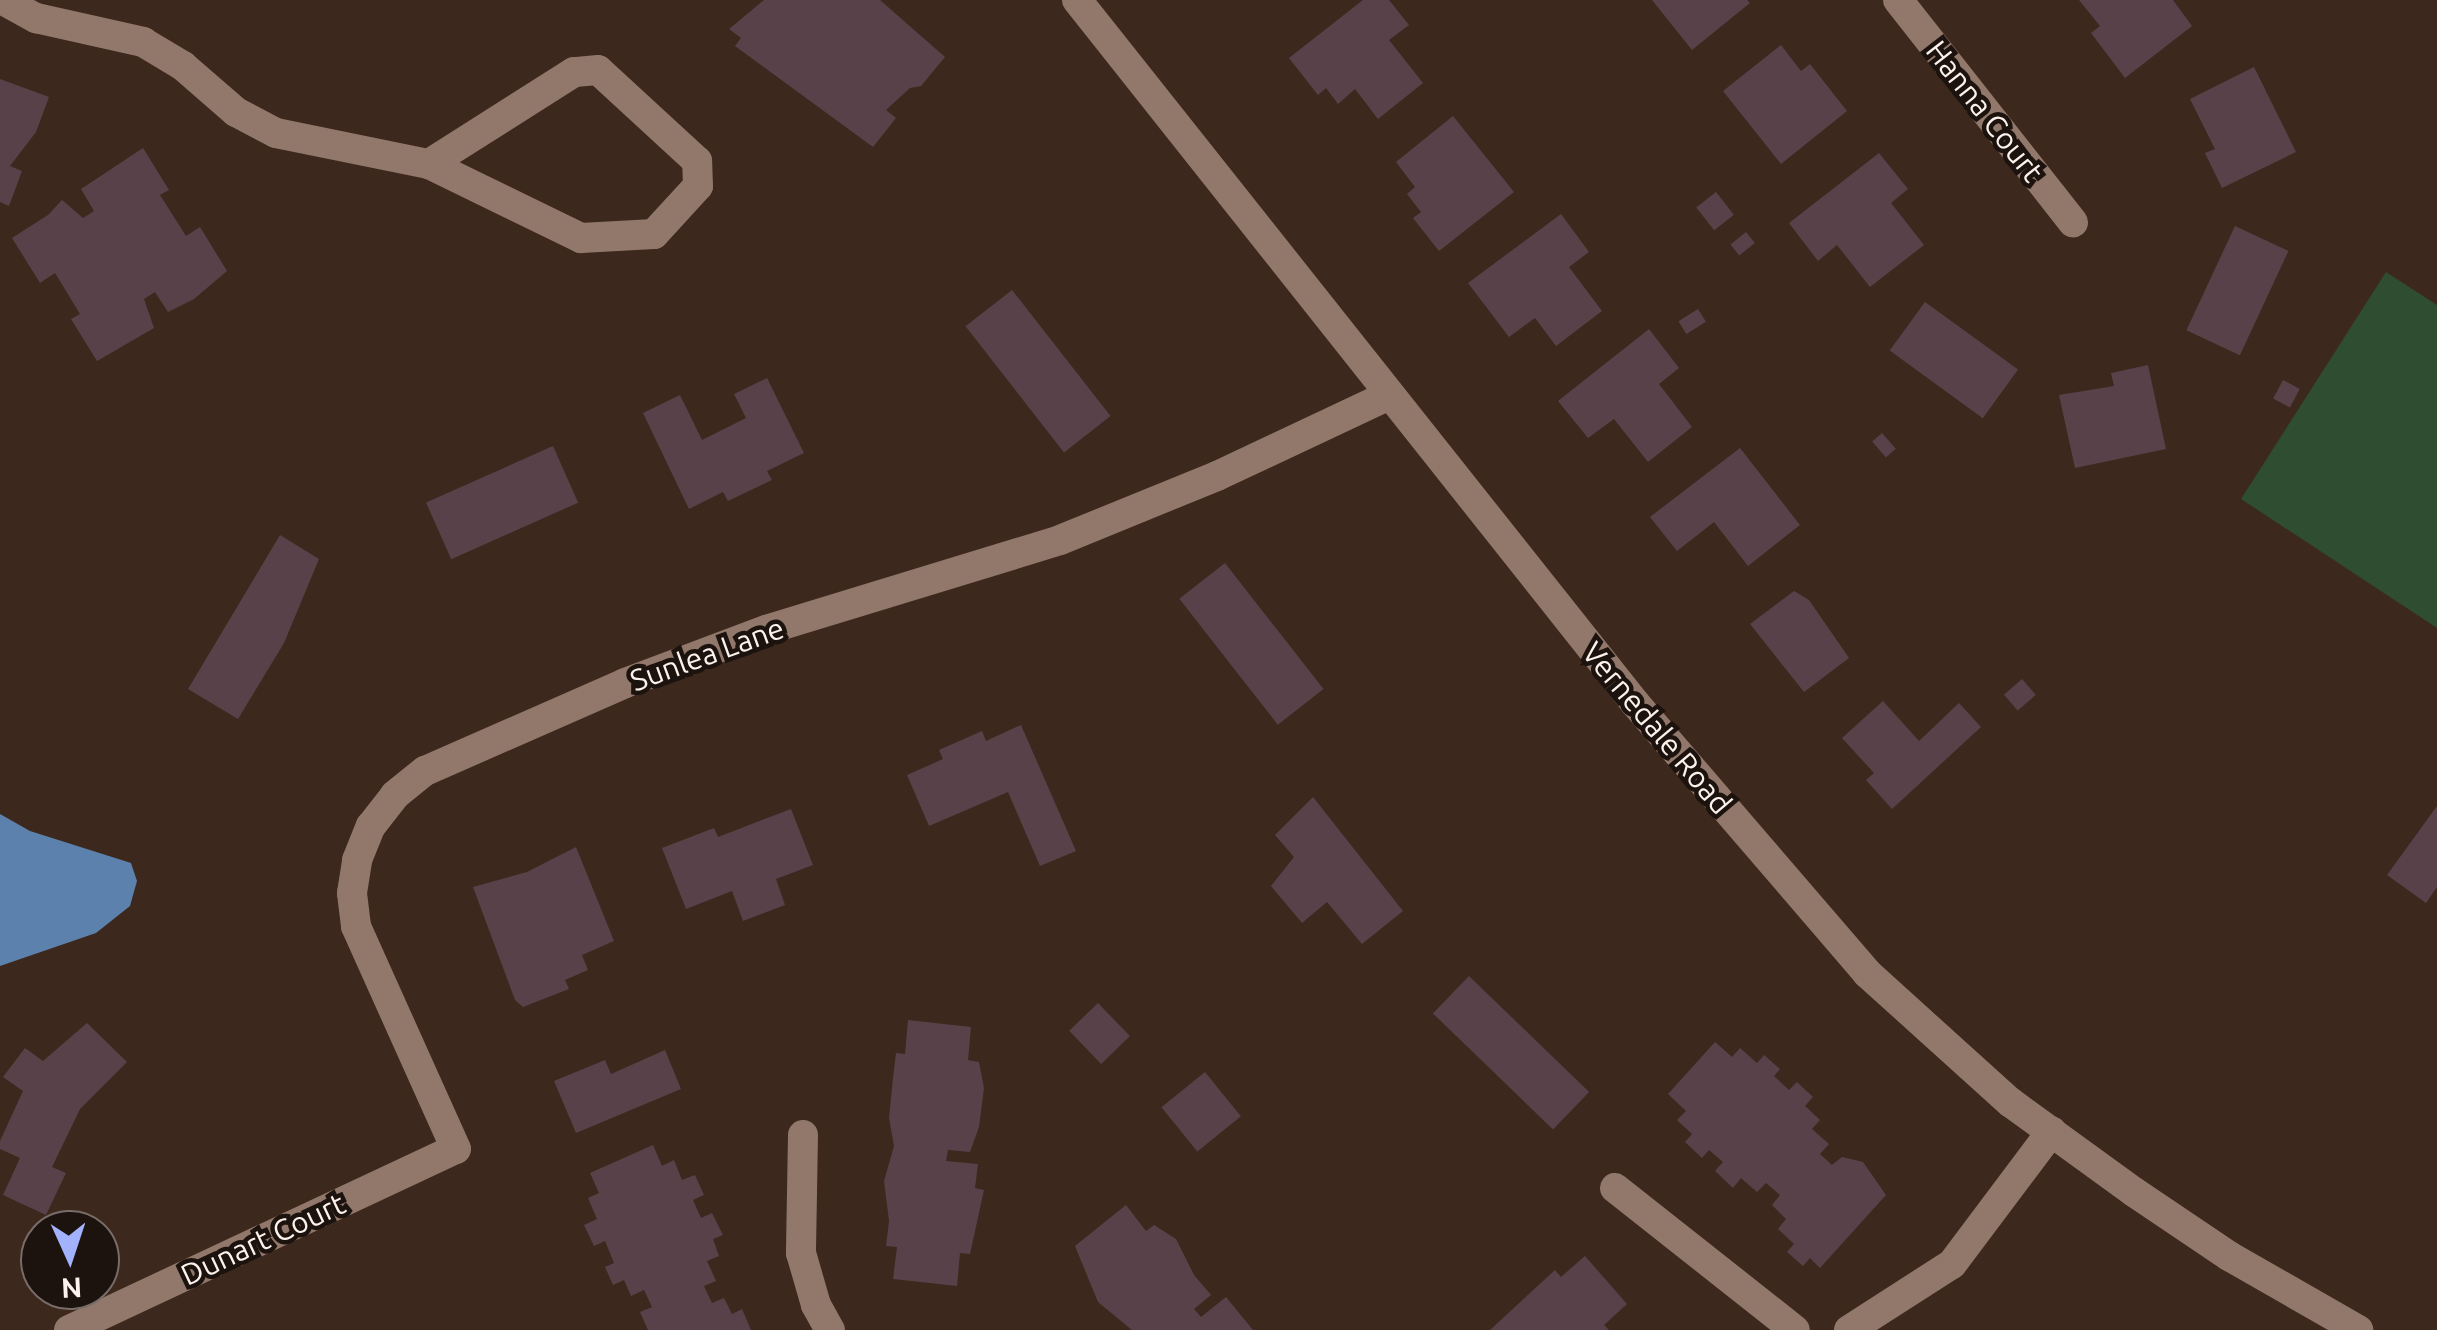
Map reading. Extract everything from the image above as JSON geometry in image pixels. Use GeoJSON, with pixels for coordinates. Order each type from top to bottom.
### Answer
{"type":"FeatureCollection","features":[{"type":"Feature","properties":{"kind":"street"},"geometry":{"type":"LineString","coordinates":[[3,0],[36,18],[143,42],[183,66],[236,112],[276,134],[429,164],[582,238],[654,234],[698,186],[697,161],[598,70],[574,72],[429,164]]}},
{"type":"Feature","properties":{"kind":"street","name":"Vernedale Road"},"geometry":{"type":"LineString","coordinates":[[1076,0],[1634,702],[1867,973],[2010,1102],[2229,1256],[2358,1330]]}},
{"type":"Feature","properties":{"kind":"street","name":"Hanna Court"},"geometry":{"type":"LineString","coordinates":[[1898,0],[2073,222]]}},
{"type":"Feature","properties":{"kind":"street","name":"Sunlea Lane"},"geometry":{"type":"LineString","coordinates":[[456,1149],[356,926],[352,893],[357,860],[371,826],[395,795],[425,770],[625,684],[766,630],[1060,540],[1216,476],[1389,395]]}},
{"type":"Feature","properties":{"kind":"street"},"geometry":{"type":"LineString","coordinates":[[1848,1330],[1952,1264],[2052,1131]]}},
{"type":"Feature","properties":{"kind":"street"},"geometry":{"type":"LineString","coordinates":[[803,1135],[801,1253],[816,1305],[830,1330]]}},
{"type":"Feature","properties":{"kind":"street","name":"Dunart Court"},"geometry":{"type":"LineString","coordinates":[[69,1330],[456,1149]]}},
{"type":"Feature","properties":{"kind":"street"},"geometry":{"type":"LineString","coordinates":[[1616,1188],[1795,1330]]}},
{"type":"Feature","properties":{"kind":"green space"},"geometry":{"type":"Polygon","coordinates":[[[2386,272],[2437,305],[2437,628],[2241,499],[2386,272]]]}},
{"type":"Feature","properties":{"kind":"water"},"geometry":{"type":"Polygon","coordinates":[[[0,814],[30,831],[131,863],[137,881],[130,906],[96,933],[0,966],[0,814]]]}},
{"type":"Feature","properties":{"kind":"building"},"geometry":{"type":"Polygon","coordinates":[[[764,0],[880,0],[945,57],[921,86],[910,88],[886,110],[896,118],[873,147],[735,46],[741,38],[729,29],[764,0]]]}},
{"type":"Feature","properties":{"kind":"building"},"geometry":{"type":"Polygon","coordinates":[[[1363,0],[1389,0],[1409,25],[1389,40],[1423,83],[1378,119],[1355,89],[1338,104],[1326,88],[1318,95],[1289,58],[1363,0]]]}},
{"type":"Feature","properties":{"kind":"building"},"geometry":{"type":"Polygon","coordinates":[[[1652,0],[1747,0],[1750,3],[1692,50],[1652,0]]]}},
{"type":"Feature","properties":{"kind":"building"},"geometry":{"type":"Polygon","coordinates":[[[2079,0],[2173,0],[2192,26],[2125,78],[2091,33],[2100,26],[2079,0]]]}},
{"type":"Feature","properties":{"kind":"building"},"geometry":{"type":"Polygon","coordinates":[[[1781,45],[1801,71],[1810,64],[1847,111],[1781,164],[1723,91],[1781,45]]]}},
{"type":"Feature","properties":{"kind":"building"},"geometry":{"type":"Polygon","coordinates":[[[2254,67],[2296,152],[2222,188],[2205,153],[2215,149],[2190,99],[2254,67]]]}},
{"type":"Feature","properties":{"kind":"building"},"geometry":{"type":"Polygon","coordinates":[[[0,79],[49,97],[36,132],[10,166],[22,171],[9,206],[0,202],[0,79]]]}},
{"type":"Feature","properties":{"kind":"building"},"geometry":{"type":"Polygon","coordinates":[[[1453,116],[1514,192],[1439,251],[1413,218],[1421,212],[1407,194],[1415,187],[1396,162],[1453,116]]]}},
{"type":"Feature","properties":{"kind":"building"},"geometry":{"type":"Polygon","coordinates":[[[143,148],[169,190],[160,195],[186,236],[200,227],[227,271],[194,299],[168,312],[155,292],[144,299],[154,328],[97,361],[71,319],[80,314],[55,273],[40,283],[12,238],[48,215],[62,200],[83,218],[94,211],[81,189],[143,148]]]}},
{"type":"Feature","properties":{"kind":"building"},"geometry":{"type":"Polygon","coordinates":[[[1879,153],[1908,189],[1891,203],[1924,245],[1870,287],[1837,245],[1818,261],[1789,223],[1879,153]]]}},
{"type":"Feature","properties":{"kind":"building"},"geometry":{"type":"Polygon","coordinates":[[[1716,192],[1734,215],[1714,230],[1696,207],[1716,192]]]}},
{"type":"Feature","properties":{"kind":"building"},"geometry":{"type":"Polygon","coordinates":[[[1561,214],[1589,252],[1569,267],[1602,311],[1556,346],[1535,318],[1509,337],[1468,283],[1561,214]]]}},
{"type":"Feature","properties":{"kind":"building"},"geometry":{"type":"Polygon","coordinates":[[[2235,226],[2288,251],[2240,355],[2186,330],[2235,226]]]}},
{"type":"Feature","properties":{"kind":"building"},"geometry":{"type":"Polygon","coordinates":[[[1746,232],[1755,243],[1739,255],[1730,245],[1746,232]]]}},
{"type":"Feature","properties":{"kind":"building"},"geometry":{"type":"Polygon","coordinates":[[[1012,290],[1111,416],[1064,452],[966,326],[1012,290]]]}},
{"type":"Feature","properties":{"kind":"building"},"geometry":{"type":"Polygon","coordinates":[[[1925,302],[2018,370],[1983,418],[1890,351],[1925,302]]]}},
{"type":"Feature","properties":{"kind":"building"},"geometry":{"type":"Polygon","coordinates":[[[1698,309],[1706,322],[1686,334],[1678,321],[1698,309]]]}},
{"type":"Feature","properties":{"kind":"building"},"geometry":{"type":"Polygon","coordinates":[[[1649,329],[1679,368],[1659,384],[1692,427],[1648,462],[1614,419],[1588,438],[1558,401],[1649,329]]]}},
{"type":"Feature","properties":{"kind":"building"},"geometry":{"type":"Polygon","coordinates":[[[2148,365],[2166,449],[2075,468],[2059,395],[2114,386],[2111,373],[2148,365]]]}},
{"type":"Feature","properties":{"kind":"building"},"geometry":{"type":"Polygon","coordinates":[[[767,378],[804,453],[767,471],[772,480],[728,501],[723,492],[689,509],[643,413],[680,395],[702,440],[746,418],[734,394],[767,378]]]}},
{"type":"Feature","properties":{"kind":"building"},"geometry":{"type":"Polygon","coordinates":[[[2283,380],[2300,389],[2290,407],[2273,399],[2283,380]]]}},
{"type":"Feature","properties":{"kind":"building"},"geometry":{"type":"Polygon","coordinates":[[[1882,433],[1896,449],[1886,457],[1872,442],[1882,433]]]}},
{"type":"Feature","properties":{"kind":"building"},"geometry":{"type":"Polygon","coordinates":[[[553,446],[578,503],[451,559],[426,503],[553,446]]]}},
{"type":"Feature","properties":{"kind":"building"},"geometry":{"type":"Polygon","coordinates":[[[1740,448],[1800,525],[1748,566],[1714,522],[1677,551],[1650,517],[1740,448]]]}},
{"type":"Feature","properties":{"kind":"building"},"geometry":{"type":"Polygon","coordinates":[[[280,535],[319,559],[284,643],[238,719],[188,689],[280,535]]]}},
{"type":"Feature","properties":{"kind":"building"},"geometry":{"type":"Polygon","coordinates":[[[1225,563],[1324,689],[1278,725],[1179,599],[1225,563]]]}},
{"type":"Feature","properties":{"kind":"building"},"geometry":{"type":"Polygon","coordinates":[[[1794,591],[1809,600],[1849,658],[1804,692],[1750,624],[1794,591]]]}},
{"type":"Feature","properties":{"kind":"building"},"geometry":{"type":"Polygon","coordinates":[[[2022,679],[2036,695],[2018,711],[2004,695],[2022,679]]]}},
{"type":"Feature","properties":{"kind":"building"},"geometry":{"type":"Polygon","coordinates":[[[1883,701],[1919,741],[1959,703],[1981,727],[1892,809],[1866,780],[1874,773],[1842,738],[1883,701]]]}},
{"type":"Feature","properties":{"kind":"building"},"geometry":{"type":"Polygon","coordinates":[[[1021,725],[1076,851],[1040,866],[1008,792],[929,826],[907,775],[943,759],[939,750],[982,731],[986,741],[1021,725]]]}},
{"type":"Feature","properties":{"kind":"building"},"geometry":{"type":"Polygon","coordinates":[[[1313,797],[1403,911],[1362,944],[1327,902],[1302,923],[1271,886],[1294,857],[1275,835],[1313,797]]]}},
{"type":"Feature","properties":{"kind":"building"},"geometry":{"type":"Polygon","coordinates":[[[2437,806],[2437,887],[2426,903],[2387,875],[2437,806]]]}},
{"type":"Feature","properties":{"kind":"building"},"geometry":{"type":"Polygon","coordinates":[[[791,809],[813,865],[776,879],[785,905],[743,921],[732,891],[686,909],[662,848],[714,828],[718,837],[791,809]]]}},
{"type":"Feature","properties":{"kind":"building"},"geometry":{"type":"Polygon","coordinates":[[[576,847],[614,941],[582,955],[588,970],[565,980],[569,989],[523,1007],[515,1000],[473,887],[527,872],[576,847]]]}},
{"type":"Feature","properties":{"kind":"building"},"geometry":{"type":"Polygon","coordinates":[[[1469,976],[1589,1092],[1553,1129],[1433,1013],[1469,976]]]}},
{"type":"Feature","properties":{"kind":"building"},"geometry":{"type":"Polygon","coordinates":[[[1098,1003],[1130,1036],[1101,1064],[1069,1031],[1098,1003]]]}},
{"type":"Feature","properties":{"kind":"building"},"geometry":{"type":"Polygon","coordinates":[[[908,1020],[971,1027],[968,1060],[979,1062],[984,1088],[979,1127],[970,1152],[948,1150],[946,1161],[978,1164],[975,1188],[984,1190],[970,1254],[960,1253],[957,1286],[893,1279],[897,1247],[886,1246],[889,1221],[884,1181],[894,1146],[889,1118],[896,1053],[905,1054],[908,1020]]]}},
{"type":"Feature","properties":{"kind":"building"},"geometry":{"type":"Polygon","coordinates":[[[87,1023],[127,1062],[80,1109],[52,1167],[66,1173],[48,1210],[35,1210],[3,1195],[20,1158],[0,1149],[0,1141],[23,1091],[3,1077],[25,1048],[43,1061],[87,1023]]]}},
{"type":"Feature","properties":{"kind":"building"},"geometry":{"type":"Polygon","coordinates":[[[1715,1042],[1732,1057],[1740,1048],[1757,1063],[1764,1055],[1780,1069],[1774,1076],[1789,1090],[1797,1082],[1813,1097],[1805,1106],[1820,1120],[1812,1129],[1829,1144],[1820,1154],[1832,1165],[1842,1157],[1863,1162],[1886,1195],[1820,1268],[1810,1258],[1803,1266],[1787,1252],[1794,1244],[1778,1229],[1786,1219],[1772,1205],[1780,1195],[1766,1183],[1757,1192],[1741,1178],[1733,1188],[1715,1171],[1723,1162],[1709,1150],[1702,1158],[1685,1142],[1692,1134],[1677,1120],[1686,1111],[1668,1094],[1715,1042]]]}},
{"type":"Feature","properties":{"kind":"building"},"geometry":{"type":"Polygon","coordinates":[[[665,1050],[681,1089],[576,1133],[554,1081],[605,1060],[611,1074],[665,1050]]]}},
{"type":"Feature","properties":{"kind":"building"},"geometry":{"type":"Polygon","coordinates":[[[1205,1072],[1241,1116],[1197,1152],[1161,1107],[1205,1072]]]}},
{"type":"Feature","properties":{"kind":"building"},"geometry":{"type":"Polygon","coordinates":[[[653,1145],[662,1166],[674,1160],[682,1180],[695,1175],[704,1195],[693,1200],[701,1218],[712,1213],[723,1235],[713,1239],[719,1256],[707,1261],[716,1281],[704,1286],[712,1303],[724,1298],[732,1314],[742,1309],[751,1330],[648,1330],[640,1312],[652,1307],[644,1290],[631,1296],[624,1280],[613,1285],[605,1267],[614,1263],[605,1241],[594,1246],[584,1225],[597,1219],[588,1198],[599,1193],[590,1173],[653,1145]]]}},
{"type":"Feature","properties":{"kind":"building"},"geometry":{"type":"Polygon","coordinates":[[[1126,1205],[1146,1231],[1154,1225],[1176,1239],[1194,1275],[1211,1295],[1194,1309],[1201,1317],[1226,1297],[1253,1330],[1132,1330],[1098,1302],[1075,1246],[1126,1205]]]}},
{"type":"Feature","properties":{"kind":"building"},"geometry":{"type":"Polygon","coordinates":[[[1585,1256],[1627,1304],[1604,1325],[1609,1330],[1490,1330],[1555,1270],[1561,1277],[1585,1256]]]}}]}
